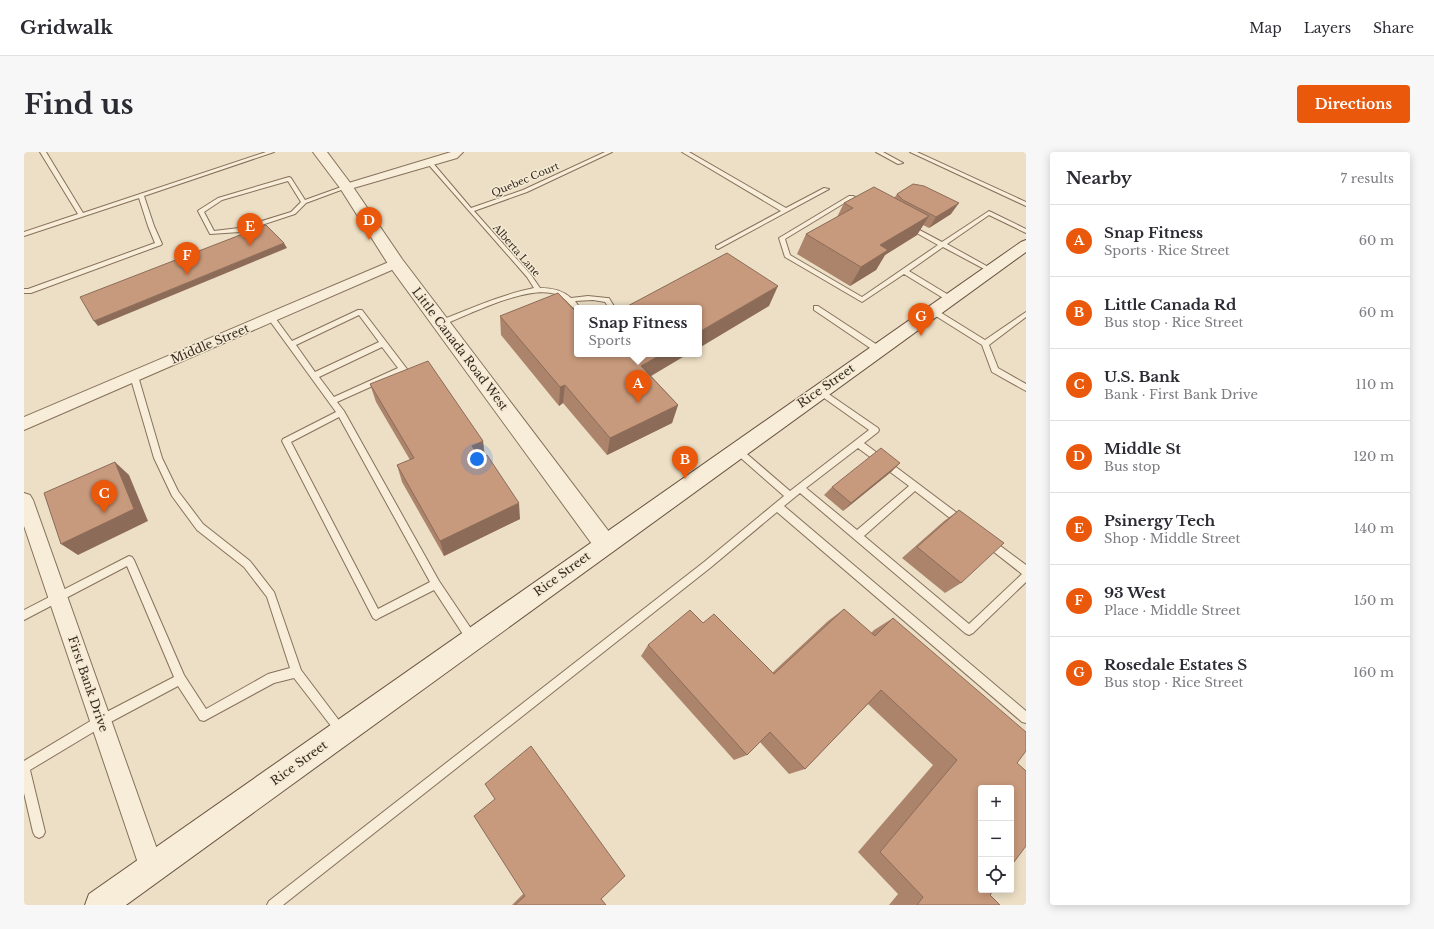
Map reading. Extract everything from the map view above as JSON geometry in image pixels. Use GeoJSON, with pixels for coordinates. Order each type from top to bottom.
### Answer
{"type":"FeatureCollection","features":[{"type":"Feature","properties":{"kind":"main road","name":"Little Canada Road West"},"geometry":{"type":"LineString","coordinates":[[320,152],[346,187],[396,263],[605,544]]}},
{"type":"Feature","properties":{"kind":"main road","name":"Rice Street"},"geometry":{"type":"LineString","coordinates":[[100,905],[1026,245]]}},
{"type":"Feature","properties":{"kind":"street"},"geometry":{"type":"LineString","coordinates":[[346,187],[453,156],[458,152]]}},
{"type":"Feature","properties":{"kind":"street","name":"Middle Street"},"geometry":{"type":"LineString","coordinates":[[24,424],[396,263]]}},
{"type":"Feature","properties":{"kind":"street","name":"First Bank Drive"},"geometry":{"type":"LineString","coordinates":[[24,500],[152,869]]}},
{"type":"Feature","properties":{"kind":"lane"},"geometry":{"type":"LineString","coordinates":[[43,152],[81,215]]}},
{"type":"Feature","properties":{"kind":"lane"},"geometry":{"type":"LineString","coordinates":[[24,234],[263,153],[271,152]]}},
{"type":"Feature","properties":{"kind":"lane","name":"Quebec Court"},"geometry":{"type":"LineString","coordinates":[[470,210],[525,191],[609,152]]}},
{"type":"Feature","properties":{"kind":"lane"},"geometry":{"type":"LineString","coordinates":[[685,152],[786,211]]}},
{"type":"Feature","properties":{"kind":"lane"},"geometry":{"type":"LineString","coordinates":[[878,152],[900,163]]}},
{"type":"Feature","properties":{"kind":"lane"},"geometry":{"type":"LineString","coordinates":[[913,152],[1026,204]]}},
{"type":"Feature","properties":{"kind":"lane","name":"Alberta Lane"},"geometry":{"type":"LineString","coordinates":[[430,163],[529,276],[538,290],[521,292],[441,323]]}},
{"type":"Feature","properties":{"kind":"lane"},"geometry":{"type":"LineString","coordinates":[[304,202],[289,179],[220,199],[202,211],[212,233],[240,230],[293,213],[304,202],[346,187]]}},
{"type":"Feature","properties":{"kind":"lane"},"geometry":{"type":"LineString","coordinates":[[718,247],[826,189]]}},
{"type":"Feature","properties":{"kind":"lane"},"geometry":{"type":"LineString","coordinates":[[24,291],[29,291],[159,244],[151,226],[141,195]]}},
{"type":"Feature","properties":{"kind":"lane"},"geometry":{"type":"LineString","coordinates":[[872,207],[851,197],[782,238],[787,256],[862,300],[988,213],[1026,231]]}},
{"type":"Feature","properties":{"kind":"lane"},"geometry":{"type":"LineString","coordinates":[[904,224],[990,270]]}},
{"type":"Feature","properties":{"kind":"lane"},"geometry":{"type":"LineString","coordinates":[[904,271],[950,299]]}},
{"type":"Feature","properties":{"kind":"lane"},"geometry":{"type":"LineString","coordinates":[[538,290],[560,293],[574,305]]}},
{"type":"Feature","properties":{"kind":"lane"},"geometry":{"type":"LineString","coordinates":[[570,300],[591,297],[600,298],[607,300],[610,305]]}},
{"type":"Feature","properties":{"kind":"lane"},"geometry":{"type":"LineString","coordinates":[[816,308],[878,350]]}},
{"type":"Feature","properties":{"kind":"lane"},"geometry":{"type":"LineString","coordinates":[[933,311],[985,344],[996,370],[1026,388]]}},
{"type":"Feature","properties":{"kind":"lane"},"geometry":{"type":"LineString","coordinates":[[292,344],[360,312],[403,368],[332,401]]}},
{"type":"Feature","properties":{"kind":"lane"},"geometry":{"type":"LineString","coordinates":[[985,344],[1026,314]]}},
{"type":"Feature","properties":{"kind":"lane"},"geometry":{"type":"LineString","coordinates":[[271,317],[292,344],[341,414],[436,584],[472,639]]}},
{"type":"Feature","properties":{"kind":"lane"},"geometry":{"type":"LineString","coordinates":[[314,376],[384,343]]}},
{"type":"Feature","properties":{"kind":"lane"},"geometry":{"type":"LineString","coordinates":[[134,376],[158,458],[175,493],[200,527],[247,564],[271,595],[296,672],[342,732]]}},
{"type":"Feature","properties":{"kind":"lane"},"geometry":{"type":"LineString","coordinates":[[273,905],[707,565],[777,506],[875,430],[820,391]]}},
{"type":"Feature","properties":{"kind":"lane"},"geometry":{"type":"LineString","coordinates":[[341,414],[286,441],[376,615],[436,584]]}},
{"type":"Feature","properties":{"kind":"lane"},"geometry":{"type":"LineString","coordinates":[[858,443],[970,528]]}},
{"type":"Feature","properties":{"kind":"lane"},"geometry":{"type":"LineString","coordinates":[[737,450],[790,496]]}},
{"type":"Feature","properties":{"kind":"lane"},"geometry":{"type":"LineString","coordinates":[[857,536],[915,486]]}},
{"type":"Feature","properties":{"kind":"lane"},"geometry":{"type":"LineString","coordinates":[[800,488],[969,630],[1026,576]]}},
{"type":"Feature","properties":{"kind":"lane"},"geometry":{"type":"LineString","coordinates":[[777,506],[1026,718]]}},
{"type":"Feature","properties":{"kind":"lane"},"geometry":{"type":"LineString","coordinates":[[983,538],[1026,570]]}},
{"type":"Feature","properties":{"kind":"lane"},"geometry":{"type":"LineString","coordinates":[[24,615],[128,560],[180,679],[204,716],[272,678],[296,672]]}},
{"type":"Feature","properties":{"kind":"lane"},"geometry":{"type":"LineString","coordinates":[[39,832],[24,767],[101,721],[180,679]]}},
{"type":"Feature","properties":{"kind":"building"},"geometry":{"type":"Polygon","coordinates":[[[913,184],[924,186],[959,203],[936,217],[903,200],[897,194],[913,184]]]}},
{"type":"Feature","properties":{"kind":"building"},"geometry":{"type":"Polygon","coordinates":[[[874,187],[929,216],[880,245],[888,250],[861,267],[806,234],[853,208],[844,203],[874,187]]]}},
{"type":"Feature","properties":{"kind":"building"},"geometry":{"type":"Polygon","coordinates":[[[266,225],[284,243],[94,321],[80,297],[266,225]]]}},
{"type":"Feature","properties":{"kind":"building"},"geometry":{"type":"Polygon","coordinates":[[[727,253],[778,286],[702,330],[702,305],[630,305],[727,253]]]}},
{"type":"Feature","properties":{"kind":"building"},"geometry":{"type":"Polygon","coordinates":[[[558,293],[574,310],[574,357],[657,357],[641,366],[678,405],[610,438],[565,385],[560,387],[500,316],[558,293]]]}},
{"type":"Feature","properties":{"kind":"building"},"geometry":{"type":"Polygon","coordinates":[[[428,361],[483,441],[472,446],[480,458],[487,455],[519,503],[440,541],[397,465],[414,458],[370,384],[428,361]]]}},
{"type":"Feature","properties":{"kind":"building"},"geometry":{"type":"Polygon","coordinates":[[[881,448],[900,463],[851,503],[832,487],[881,448]]]}},
{"type":"Feature","properties":{"kind":"building"},"geometry":{"type":"Polygon","coordinates":[[[115,462],[134,509],[61,544],[44,493],[115,462]]]}},
{"type":"Feature","properties":{"kind":"building"},"geometry":{"type":"Polygon","coordinates":[[[959,510],[1004,543],[961,583],[917,547],[959,510]]]}},
{"type":"Feature","properties":{"kind":"building"},"geometry":{"type":"Polygon","coordinates":[[[844,609],[875,636],[893,618],[1026,732],[1026,751],[1017,763],[1026,771],[1026,846],[1014,862],[1014,785],[978,785],[978,893],[992,893],[990,895],[1000,905],[917,905],[923,897],[880,852],[957,760],[881,690],[805,769],[770,732],[747,755],[648,645],[690,610],[703,623],[714,614],[774,674],[844,609]]]}},
{"type":"Feature","properties":{"kind":"building"},"geometry":{"type":"Polygon","coordinates":[[[531,746],[625,876],[601,899],[606,905],[515,905],[525,896],[474,816],[495,799],[485,784],[531,746]]]}},
{"type":"Feature","properties":{"kind":"place","name":"Middle St"},"geometry":{"type":"Point","coordinates":[369,240]}},
{"type":"Feature","properties":{"kind":"place","name":"Psinergy Tech"},"geometry":{"type":"Point","coordinates":[250,246]}},
{"type":"Feature","properties":{"kind":"place","name":"93 West"},"geometry":{"type":"Point","coordinates":[187,275]}},
{"type":"Feature","properties":{"kind":"place","name":"Rosedale Estates S"},"geometry":{"type":"Point","coordinates":[921,336]}},
{"type":"Feature","properties":{"kind":"place","name":"Snap Fitness"},"geometry":{"type":"Point","coordinates":[638,403]}},
{"type":"Feature","properties":{"kind":"place","name":"Little Canada Rd"},"geometry":{"type":"Point","coordinates":[685,479]}},
{"type":"Feature","properties":{"kind":"place","name":"U.S. Bank"},"geometry":{"type":"Point","coordinates":[104,513]}}]}
